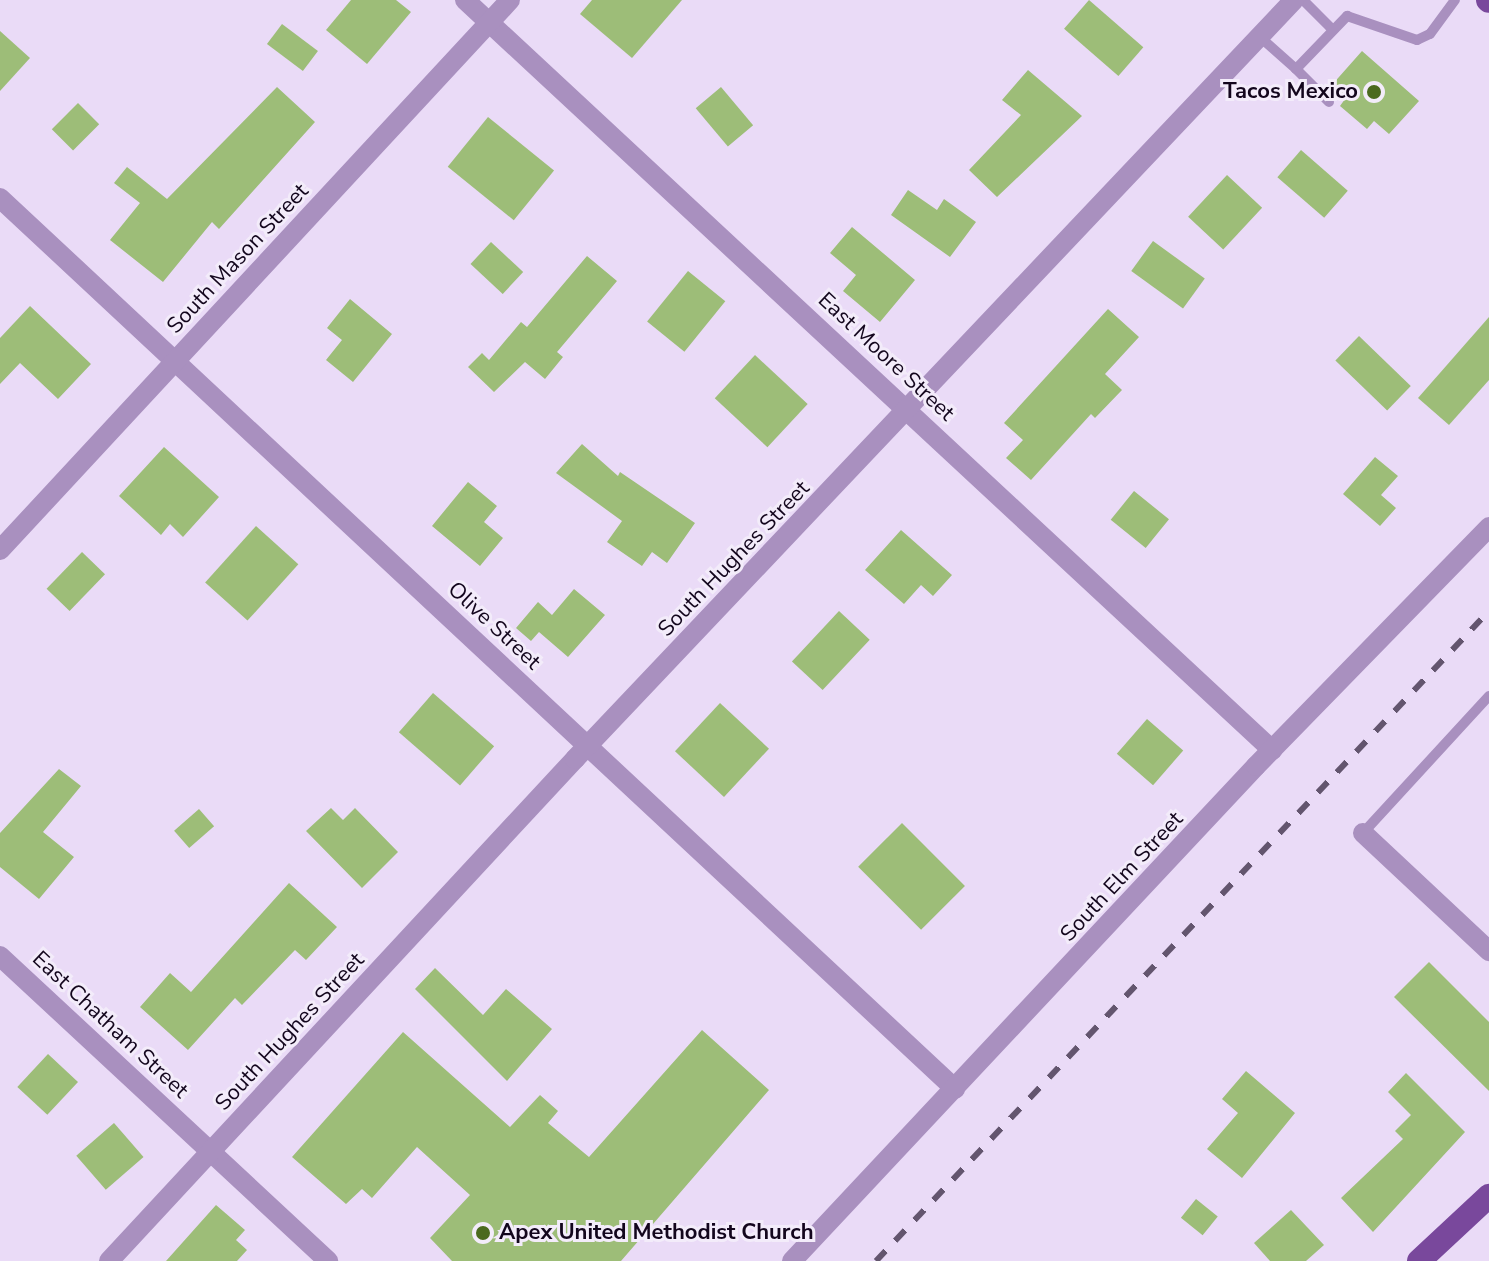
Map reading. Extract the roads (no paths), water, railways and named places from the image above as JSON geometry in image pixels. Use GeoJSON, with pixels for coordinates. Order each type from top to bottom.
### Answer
{"type":"FeatureCollection","features":[{"type":"Feature","properties":{"kind":"main road"},"geometry":{"type":"LineString","coordinates":[[1419,1261],[1489,1196]]}},
{"type":"Feature","properties":{"kind":"street","name":"East Moore Street"},"geometry":{"type":"LineString","coordinates":[[465,0],[1272,750]]}},
{"type":"Feature","properties":{"kind":"street","name":"South Mason Street"},"geometry":{"type":"LineString","coordinates":[[0,550],[510,0]]}},
{"type":"Feature","properties":{"kind":"street","name":"South Hughes Street"},"geometry":{"type":"LineString","coordinates":[[109,1261],[588,747],[1294,0]]}},
{"type":"Feature","properties":{"kind":"street","name":"Olive Street"},"geometry":{"type":"LineString","coordinates":[[0,198],[955,1089]]}},
{"type":"Feature","properties":{"kind":"street","name":"South Elm Street"},"geometry":{"type":"LineString","coordinates":[[792,1261],[1272,750],[1489,527]]}},
{"type":"Feature","properties":{"kind":"street"},"geometry":{"type":"LineString","coordinates":[[1363,833],[1489,951]]}},
{"type":"Feature","properties":{"kind":"street","name":"East Chatham Street"},"geometry":{"type":"LineString","coordinates":[[0,956],[328,1261]]}},
{"type":"Feature","properties":{"kind":"lane"},"geometry":{"type":"LineString","coordinates":[[1303,0],[1333,30]]}},
{"type":"Feature","properties":{"kind":"lane"},"geometry":{"type":"LineString","coordinates":[[1296,69],[1347,16],[1417,40],[1430,34],[1455,0]]}},
{"type":"Feature","properties":{"kind":"lane"},"geometry":{"type":"LineString","coordinates":[[1260,37],[1329,102]]}},
{"type":"Feature","properties":{"kind":"lane"},"geometry":{"type":"LineString","coordinates":[[1363,833],[1489,696]]}},
{"type":"Feature","properties":{"kind":"railway"},"geometry":{"type":"LineString","coordinates":[[876,1261],[1489,611]]}},
{"type":"Feature","properties":{"kind":"place","name":"Tacos Mexico"},"geometry":{"type":"Point","coordinates":[1374,92]}},
{"type":"Feature","properties":{"kind":"place","name":"Apex United Methodist Church"},"geometry":{"type":"Point","coordinates":[483,1233]}}]}
